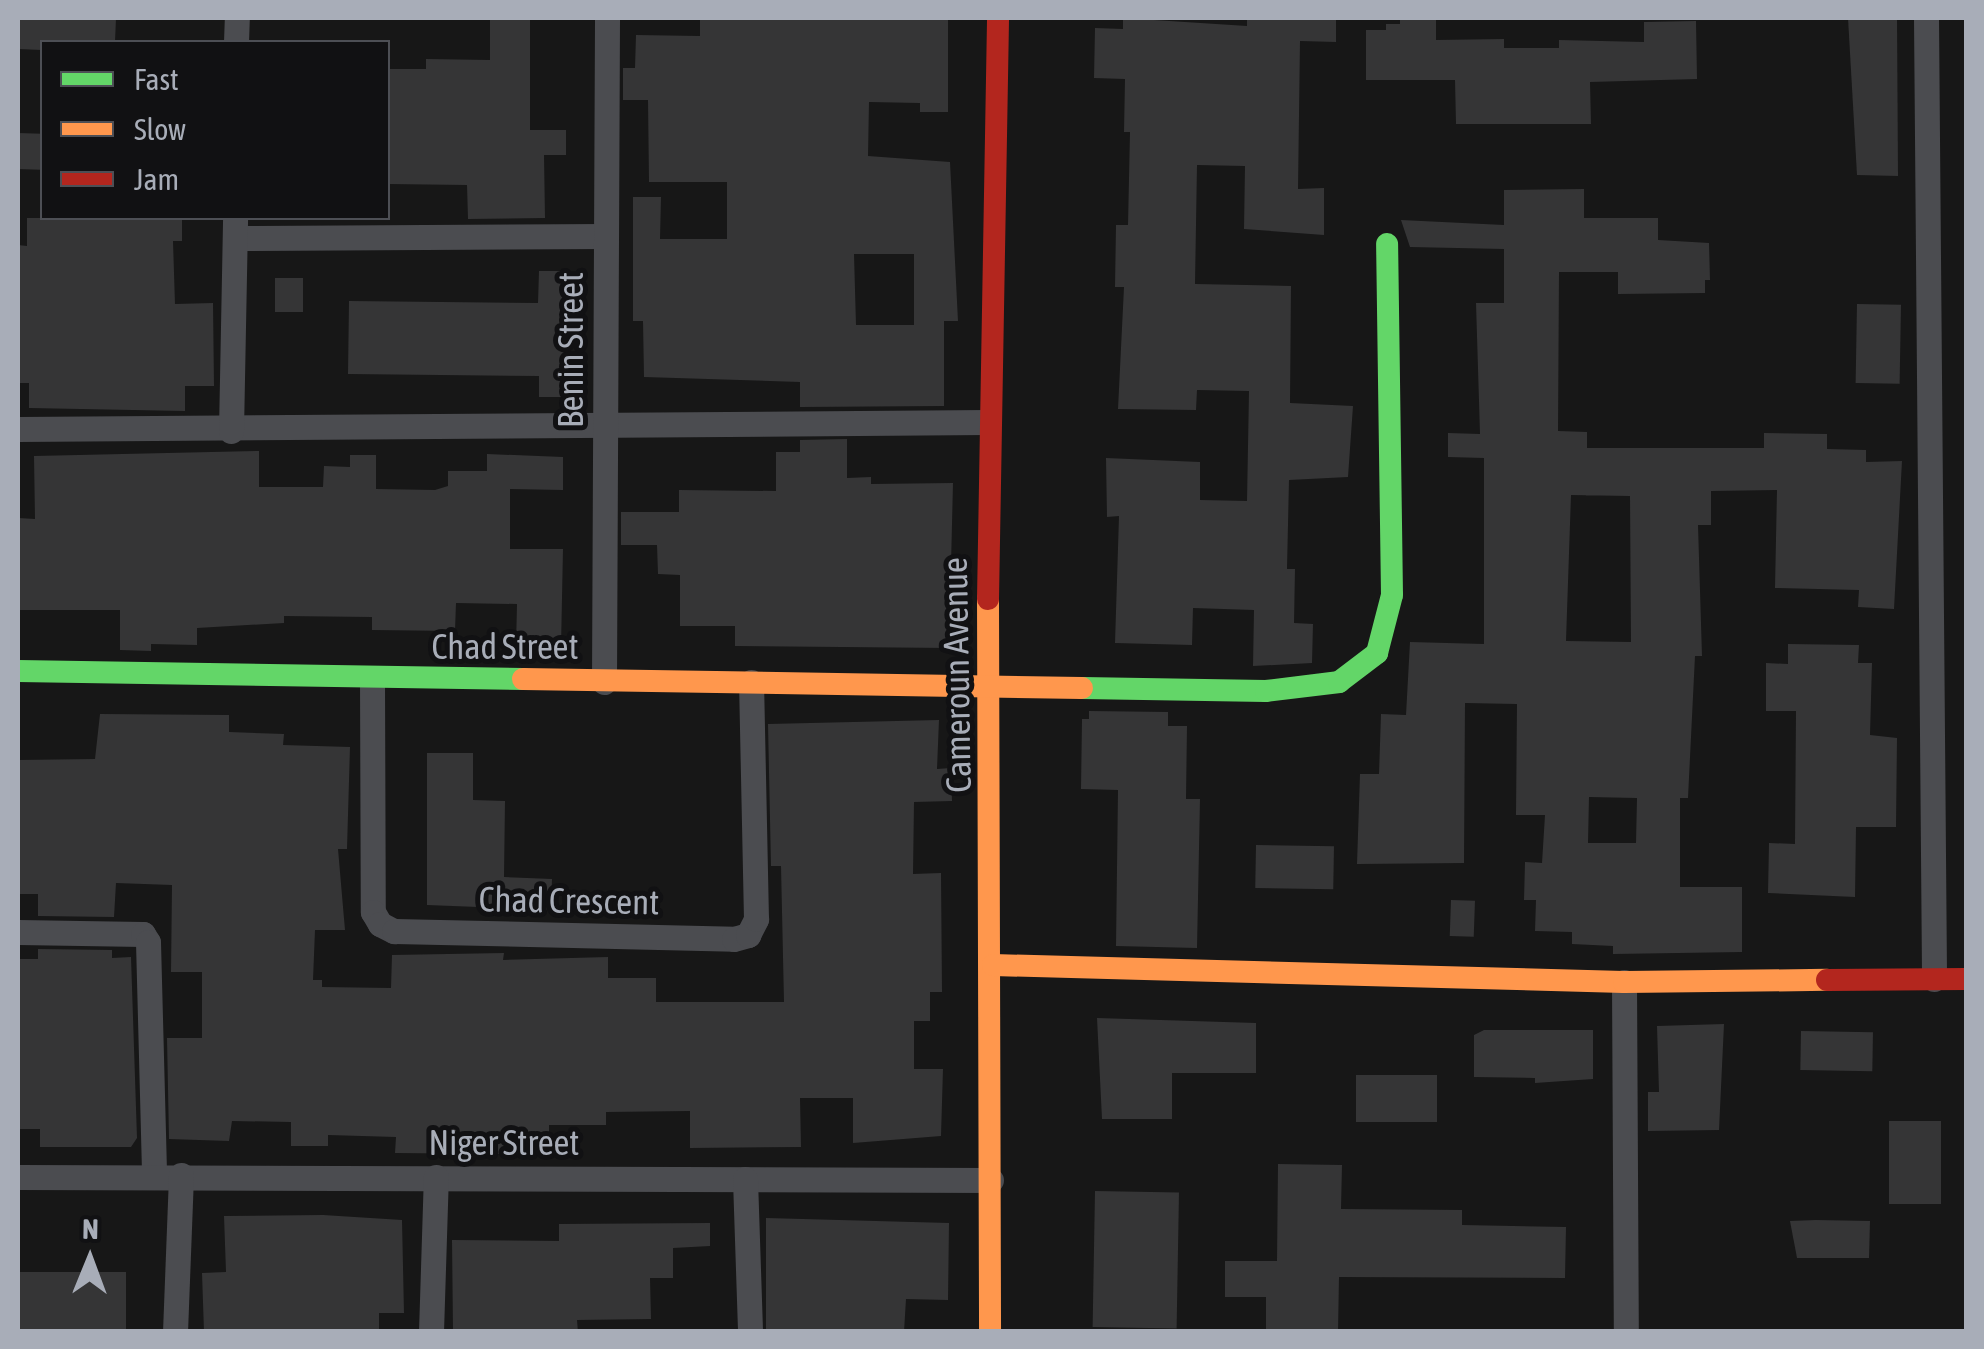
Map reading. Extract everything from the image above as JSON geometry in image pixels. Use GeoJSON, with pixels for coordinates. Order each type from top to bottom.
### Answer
{"type":"FeatureCollection","features":[{"type":"Feature","properties":{"kind":"street","name":"Benin Street"},"geometry":{"type":"LineString","coordinates":[[604,682],[607,18]]}},
{"type":"Feature","properties":{"kind":"street","name":"Cameroun Avenue"},"geometry":{"type":"LineString","coordinates":[[990,1332],[993,965],[988,422],[998,18]]}},
{"type":"Feature","properties":{"kind":"street"},"geometry":{"type":"LineString","coordinates":[[1926,18],[1934,979]]}},
{"type":"Feature","properties":{"kind":"street"},"geometry":{"type":"LineString","coordinates":[[231,431],[235,228],[606,236]]}},
{"type":"Feature","properties":{"kind":"street","name":"Chad Street"},"geometry":{"type":"LineString","coordinates":[[18,670],[372,680],[1266,691],[1339,682],[1377,653],[1392,595],[1387,244]]}},
{"type":"Feature","properties":{"kind":"street"},"geometry":{"type":"LineString","coordinates":[[18,430],[988,422]]}},
{"type":"Feature","properties":{"kind":"street","name":"Chad Crescent"},"geometry":{"type":"LineString","coordinates":[[372,680],[373,912],[380,924],[394,931],[734,939],[748,934],[756,918],[751,682]]}},
{"type":"Feature","properties":{"kind":"street"},"geometry":{"type":"LineString","coordinates":[[18,932],[142,934],[148,942],[154,1176]]}},
{"type":"Feature","properties":{"kind":"street"},"geometry":{"type":"LineString","coordinates":[[993,965],[1624,982],[1966,979]]}},
{"type":"Feature","properties":{"kind":"street"},"geometry":{"type":"LineString","coordinates":[[1624,982],[1626,1332]]}},
{"type":"Feature","properties":{"kind":"street"},"geometry":{"type":"LineString","coordinates":[[175,1332],[181,1175]]}},
{"type":"Feature","properties":{"kind":"street","name":"Niger Street"},"geometry":{"type":"LineString","coordinates":[[18,1177],[990,1180]]}},
{"type":"Feature","properties":{"kind":"street"},"geometry":{"type":"LineString","coordinates":[[431,1332],[436,1177]]}},
{"type":"Feature","properties":{"kind":"street"},"geometry":{"type":"LineString","coordinates":[[745,1179],[750,1332]]}},
{"type":"Feature","properties":{"kind":"building"},"geometry":{"type":"Polygon","coordinates":[[[18,18],[116,18],[115,40],[40,40],[40,50],[18,49],[18,18]]]}},
{"type":"Feature","properties":{"kind":"building"},"geometry":{"type":"Polygon","coordinates":[[[490,18],[530,18],[530,130],[566,130],[566,155],[544,155],[545,218],[468,219],[467,185],[390,184],[390,69],[426,69],[426,59],[490,60],[490,18]]]}},
{"type":"Feature","properties":{"kind":"building"},"geometry":{"type":"Polygon","coordinates":[[[700,18],[948,18],[948,112],[920,112],[920,103],[869,102],[868,156],[950,162],[958,321],[944,321],[944,406],[800,407],[800,382],[644,377],[643,321],[633,321],[633,197],[661,197],[660,239],[727,239],[727,182],[649,182],[648,100],[623,100],[623,68],[635,68],[636,35],[700,36],[700,18]],[[854,254],[856,325],[914,325],[914,254],[854,254]]]}},
{"type":"Feature","properties":{"kind":"building"},"geometry":{"type":"Polygon","coordinates":[[[1123,18],[1247,26],[1247,18],[1336,18],[1336,42],[1300,41],[1298,189],[1324,188],[1324,235],[1244,229],[1245,166],[1197,165],[1195,284],[1291,286],[1290,403],[1353,406],[1348,477],[1289,480],[1287,569],[1295,569],[1294,623],[1313,624],[1312,663],[1253,666],[1254,610],[1193,608],[1192,645],[1115,643],[1119,516],[1107,517],[1106,458],[1200,462],[1200,500],[1247,501],[1249,391],[1197,390],[1196,410],[1118,409],[1124,287],[1115,287],[1116,225],[1128,225],[1130,132],[1124,132],[1125,79],[1094,78],[1095,28],[1123,29],[1123,18]]]}},
{"type":"Feature","properties":{"kind":"building"},"geometry":{"type":"Polygon","coordinates":[[[1400,18],[1436,18],[1436,40],[1504,39],[1504,48],[1559,48],[1559,40],[1644,42],[1644,22],[1696,21],[1697,79],[1590,82],[1591,124],[1456,124],[1455,80],[1366,80],[1366,30],[1386,30],[1386,24],[1400,24],[1400,18]]]}},
{"type":"Feature","properties":{"kind":"building"},"geometry":{"type":"Polygon","coordinates":[[[1848,18],[1897,18],[1898,176],[1857,175],[1848,18]]]}},
{"type":"Feature","properties":{"kind":"building"},"geometry":{"type":"Polygon","coordinates":[[[18,133],[40,134],[40,170],[18,169],[18,133]]]}},
{"type":"Feature","properties":{"kind":"building"},"geometry":{"type":"Polygon","coordinates":[[[1584,189],[1584,218],[1658,218],[1658,240],[1709,243],[1710,280],[1705,280],[1705,293],[1618,294],[1618,272],[1559,272],[1558,431],[1587,432],[1587,448],[1764,448],[1764,433],[1827,434],[1827,449],[1866,450],[1866,462],[1902,461],[1894,609],[1858,607],[1859,590],[1775,588],[1777,490],[1711,491],[1711,525],[1698,525],[1702,656],[1695,656],[1688,798],[1680,798],[1680,887],[1742,887],[1742,952],[1613,954],[1613,946],[1572,944],[1572,932],[1535,931],[1536,900],[1524,900],[1525,862],[1542,863],[1545,815],[1516,815],[1517,704],[1465,703],[1464,863],[1357,864],[1360,774],[1379,774],[1381,714],[1406,715],[1410,642],[1484,644],[1484,458],[1448,457],[1448,433],[1480,434],[1476,303],[1504,303],[1504,249],[1410,247],[1401,220],[1504,225],[1504,190],[1584,189]],[[1571,495],[1566,641],[1631,642],[1630,496],[1571,495]],[[1589,797],[1588,843],[1636,843],[1637,798],[1589,797]]]}},
{"type":"Feature","properties":{"kind":"building"},"geometry":{"type":"Polygon","coordinates":[[[27,218],[182,220],[182,241],[173,241],[175,304],[213,303],[214,386],[185,386],[185,411],[29,408],[29,383],[18,383],[18,245],[27,246],[27,218]]]}},
{"type":"Feature","properties":{"kind":"building"},"geometry":{"type":"Polygon","coordinates":[[[539,271],[566,271],[564,397],[539,397],[539,376],[348,374],[349,301],[538,303],[539,271]]]}},
{"type":"Feature","properties":{"kind":"building"},"geometry":{"type":"Polygon","coordinates":[[[275,278],[303,278],[303,312],[275,312],[275,278]]]}},
{"type":"Feature","properties":{"kind":"building"},"geometry":{"type":"Polygon","coordinates":[[[1857,304],[1901,305],[1900,384],[1856,383],[1857,304]]]}},
{"type":"Feature","properties":{"kind":"building"},"geometry":{"type":"Polygon","coordinates":[[[847,439],[847,478],[871,477],[871,484],[953,483],[949,648],[735,646],[735,626],[680,626],[680,575],[658,574],[657,545],[621,545],[621,512],[679,512],[679,490],[776,491],[776,452],[800,452],[800,440],[847,439]]]}},
{"type":"Feature","properties":{"kind":"building"},"geometry":{"type":"Polygon","coordinates":[[[259,451],[259,487],[323,487],[324,466],[350,467],[350,455],[376,455],[376,489],[435,490],[448,486],[448,471],[487,471],[487,454],[563,457],[563,490],[510,489],[510,549],[563,549],[561,647],[516,647],[517,604],[456,603],[455,631],[372,630],[372,617],[284,616],[284,623],[197,628],[197,645],[151,644],[151,651],[120,650],[120,610],[18,610],[18,518],[35,519],[34,456],[259,451]]]}},
{"type":"Feature","properties":{"kind":"building"},"geometry":{"type":"Polygon","coordinates":[[[1788,644],[1859,645],[1858,663],[1872,663],[1870,735],[1897,738],[1896,827],[1856,827],[1855,897],[1768,893],[1769,843],[1795,844],[1796,711],[1766,711],[1766,663],[1788,664],[1788,644]]]}},
{"type":"Feature","properties":{"kind":"building"},"geometry":{"type":"Polygon","coordinates":[[[1089,711],[1168,712],[1168,726],[1187,726],[1186,799],[1200,799],[1197,948],[1116,946],[1118,790],[1081,789],[1082,719],[1089,719],[1089,711]]]}},
{"type":"Feature","properties":{"kind":"building"},"geometry":{"type":"Polygon","coordinates":[[[100,714],[229,715],[229,732],[284,734],[283,745],[350,747],[347,849],[338,849],[345,930],[315,930],[313,980],[322,980],[322,987],[391,988],[392,955],[504,953],[503,960],[608,957],[608,978],[656,978],[656,1002],[784,1002],[781,866],[771,866],[768,724],[939,720],[937,769],[951,768],[952,801],[914,802],[913,874],[941,873],[942,992],[930,992],[930,1021],[914,1021],[914,1069],[943,1069],[941,1136],[853,1143],[853,1098],[800,1098],[801,1147],[690,1148],[690,1111],[606,1112],[606,1125],[549,1125],[549,1147],[503,1147],[503,1154],[395,1153],[396,1137],[328,1135],[328,1146],[291,1146],[291,1122],[232,1121],[229,1141],[169,1139],[167,1038],[202,1038],[202,972],[171,972],[172,885],[116,883],[114,917],[38,916],[38,894],[18,894],[18,760],[95,759],[100,714]]]}},
{"type":"Feature","properties":{"kind":"building"},"geometry":{"type":"Polygon","coordinates":[[[427,753],[473,753],[473,800],[505,801],[504,877],[552,879],[551,910],[427,905],[427,753]]]}},
{"type":"Feature","properties":{"kind":"building"},"geometry":{"type":"Polygon","coordinates":[[[1256,845],[1334,846],[1333,889],[1255,888],[1256,845]]]}},
{"type":"Feature","properties":{"kind":"building"},"geometry":{"type":"Polygon","coordinates":[[[1451,900],[1475,901],[1474,937],[1450,936],[1451,900]]]}},
{"type":"Feature","properties":{"kind":"building"},"geometry":{"type":"Polygon","coordinates":[[[38,949],[112,950],[112,958],[131,957],[137,1138],[131,1147],[40,1147],[40,1129],[18,1129],[18,959],[38,959],[38,949]]]}},
{"type":"Feature","properties":{"kind":"building"},"geometry":{"type":"Polygon","coordinates":[[[1097,1018],[1256,1023],[1256,1073],[1172,1073],[1172,1119],[1102,1119],[1097,1018]]]}},
{"type":"Feature","properties":{"kind":"building"},"geometry":{"type":"Polygon","coordinates":[[[1724,1024],[1719,1130],[1648,1131],[1648,1092],[1659,1092],[1657,1026],[1724,1024]]]}},
{"type":"Feature","properties":{"kind":"building"},"geometry":{"type":"Polygon","coordinates":[[[1484,1030],[1593,1030],[1593,1079],[1535,1083],[1535,1078],[1474,1077],[1474,1035],[1484,1030]]]}},
{"type":"Feature","properties":{"kind":"building"},"geometry":{"type":"Polygon","coordinates":[[[1801,1031],[1873,1032],[1872,1071],[1800,1070],[1801,1031]]]}},
{"type":"Feature","properties":{"kind":"building"},"geometry":{"type":"Polygon","coordinates":[[[1356,1075],[1437,1075],[1437,1122],[1356,1122],[1356,1075]]]}},
{"type":"Feature","properties":{"kind":"building"},"geometry":{"type":"Polygon","coordinates":[[[1889,1121],[1941,1121],[1941,1204],[1889,1204],[1889,1121]]]}},
{"type":"Feature","properties":{"kind":"building"},"geometry":{"type":"Polygon","coordinates":[[[1278,1164],[1342,1165],[1341,1209],[1462,1210],[1462,1225],[1566,1227],[1565,1278],[1339,1277],[1338,1332],[1266,1332],[1266,1297],[1225,1297],[1225,1261],[1277,1261],[1278,1164]]]}},
{"type":"Feature","properties":{"kind":"building"},"geometry":{"type":"Polygon","coordinates":[[[1095,1191],[1179,1192],[1177,1328],[1093,1327],[1095,1191]]]}},
{"type":"Feature","properties":{"kind":"building"},"geometry":{"type":"Polygon","coordinates":[[[323,1215],[402,1220],[404,1313],[379,1313],[379,1332],[204,1332],[202,1273],[226,1272],[224,1216],[323,1215]]]}},
{"type":"Feature","properties":{"kind":"building"},"geometry":{"type":"Polygon","coordinates":[[[766,1218],[949,1223],[948,1300],[906,1299],[904,1332],[766,1332],[766,1218]]]}},
{"type":"Feature","properties":{"kind":"building"},"geometry":{"type":"Polygon","coordinates":[[[1790,1221],[1870,1221],[1869,1258],[1797,1258],[1790,1221]]]}},
{"type":"Feature","properties":{"kind":"building"},"geometry":{"type":"Polygon","coordinates":[[[710,1223],[710,1246],[673,1248],[673,1278],[650,1278],[651,1319],[577,1320],[578,1332],[453,1332],[452,1240],[559,1241],[559,1224],[710,1223]]]}},
{"type":"Feature","properties":{"kind":"building"},"geometry":{"type":"Polygon","coordinates":[[[18,1272],[126,1272],[126,1332],[18,1332],[18,1272]]]}},
{"type":"Feature","properties":{"kind":"traffic: fast"},"geometry":{"type":"LineString","coordinates":[[1082,688],[1266,691],[1339,682],[1377,653],[1392,595],[1387,244]]}},
{"type":"Feature","properties":{"kind":"traffic: fast"},"geometry":{"type":"LineString","coordinates":[[18,671],[523,679]]}},
{"type":"Feature","properties":{"kind":"traffic: slow"},"geometry":{"type":"LineString","coordinates":[[988,599],[990,1332]]}},
{"type":"Feature","properties":{"kind":"traffic: slow"},"geometry":{"type":"LineString","coordinates":[[523,679],[1082,688]]}},
{"type":"Feature","properties":{"kind":"traffic: slow"},"geometry":{"type":"LineString","coordinates":[[993,965],[1624,982],[1827,980]]}},
{"type":"Feature","properties":{"kind":"traffic: jam"},"geometry":{"type":"LineString","coordinates":[[988,599],[998,18]]}},
{"type":"Feature","properties":{"kind":"traffic: jam"},"geometry":{"type":"LineString","coordinates":[[1827,980],[1966,979]]}}]}
